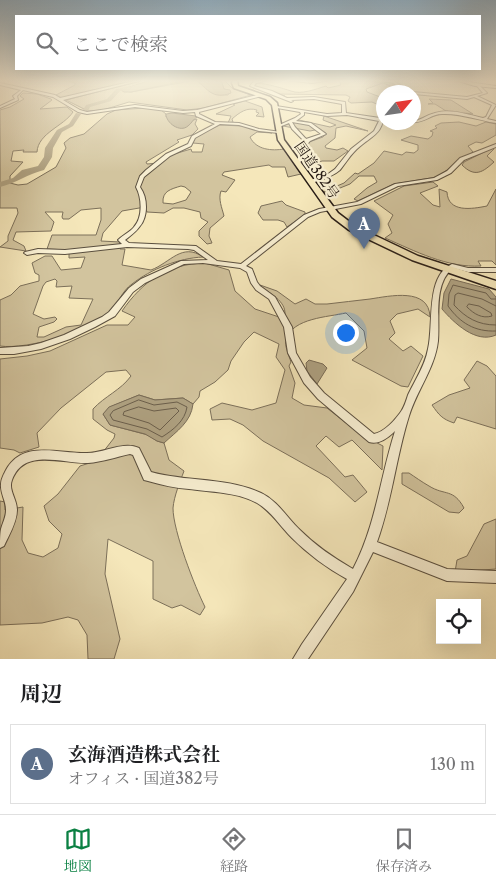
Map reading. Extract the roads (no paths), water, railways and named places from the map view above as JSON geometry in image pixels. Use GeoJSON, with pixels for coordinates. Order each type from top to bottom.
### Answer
{"type":"FeatureCollection","features":[{"type":"Feature","properties":{"kind":"highway","name":"国道382号"},"geometry":{"type":"LineString","coordinates":[[277,111],[281,140],[330,210],[344,222],[368,236],[415,258],[496,285]]}},
{"type":"Feature","properties":{"kind":"street"},"geometry":{"type":"LineString","coordinates":[[79,111],[87,113],[102,111]]}},
{"type":"Feature","properties":{"kind":"street"},"geometry":{"type":"LineString","coordinates":[[173,111],[197,111],[199,116],[218,124],[239,124],[258,130],[279,129],[285,122],[313,125],[324,134],[308,140],[298,164]]}},
{"type":"Feature","properties":{"kind":"street"},"geometry":{"type":"LineString","coordinates":[[298,111],[331,116],[344,114],[376,116]]}},
{"type":"Feature","properties":{"kind":"street"},"geometry":{"type":"LineString","coordinates":[[482,120],[487,118],[491,111]]}},
{"type":"Feature","properties":{"kind":"street"},"geometry":{"type":"LineString","coordinates":[[292,122],[303,114],[301,112]]}},
{"type":"Feature","properties":{"kind":"street"},"geometry":{"type":"LineString","coordinates":[[421,119],[438,113],[496,122]]}},
{"type":"Feature","properties":{"kind":"street"},"geometry":{"type":"LineString","coordinates":[[292,122],[293,128],[304,140],[304,146]]}},
{"type":"Feature","properties":{"kind":"street"},"geometry":{"type":"LineString","coordinates":[[127,245],[121,240],[143,218],[144,195],[138,186],[142,176],[168,155],[190,145],[193,136],[218,124]]}},
{"type":"Feature","properties":{"kind":"street"},"geometry":{"type":"LineString","coordinates":[[310,182],[330,175],[337,170],[353,150],[377,130]]}},
{"type":"Feature","properties":{"kind":"street"},"geometry":{"type":"LineString","coordinates":[[242,266],[299,220],[319,211],[359,203],[397,185],[434,179],[448,172],[462,160],[496,145]]}},
{"type":"Feature","properties":{"kind":"street"},"geometry":{"type":"LineString","coordinates":[[27,253],[65,252],[127,245],[196,248],[214,261]]}},
{"type":"Feature","properties":{"kind":"street"},"geometry":{"type":"LineString","coordinates":[[0,351],[29,349],[76,333],[105,320],[131,290],[143,281],[183,262],[214,261],[242,266],[250,271],[258,288],[272,297],[288,327],[292,353],[307,380],[321,396],[372,439],[378,440],[404,416]]}},
{"type":"Feature","properties":{"kind":"street"},"geometry":{"type":"LineString","coordinates":[[300,659],[355,577],[380,519],[404,416],[430,360],[435,338],[435,300],[438,286],[446,269],[452,266],[468,270],[496,270]]}},
{"type":"Feature","properties":{"kind":"street"},"geometry":{"type":"LineString","coordinates":[[0,542],[9,521],[11,507],[3,493],[12,470],[18,463],[36,454],[89,458],[130,449],[136,451],[148,476],[170,482],[182,482],[245,493],[259,498],[269,505],[312,550],[355,577]]}},
{"type":"Feature","properties":{"kind":"street"},"geometry":{"type":"LineString","coordinates":[[370,545],[448,575],[496,577]]}},
{"type":"Feature","properties":{"kind":"water"},"geometry":{"type":"Polygon","coordinates":[[[172,113],[197,117],[185,128],[178,128],[168,121],[166,114],[172,113]]]}},
{"type":"Feature","properties":{"kind":"water"},"geometry":{"type":"Polygon","coordinates":[[[451,279],[489,289],[496,297],[496,335],[481,337],[466,331],[442,309],[444,293],[451,279]]]}},
{"type":"Feature","properties":{"kind":"water"},"geometry":{"type":"Polygon","coordinates":[[[309,360],[323,364],[327,368],[317,384],[307,371],[306,363],[309,360]]]}},
{"type":"Feature","properties":{"kind":"water"},"geometry":{"type":"Polygon","coordinates":[[[139,395],[155,400],[183,398],[193,404],[192,410],[183,426],[164,443],[145,434],[110,425],[103,414],[109,407],[139,395]]]}},
{"type":"Feature","properties":{"kind":"waterway"},"geometry":{"type":"LineString","coordinates":[[42,166],[48,157],[49,148],[59,131],[71,125],[78,114]]}},
{"type":"Feature","properties":{"kind":"waterway"},"geometry":{"type":"LineString","coordinates":[[0,185],[16,180],[25,172],[41,168]]}},
{"type":"Feature","properties":{"kind":"place","name":"玄海酒造株式会社"},"geometry":{"type":"Point","coordinates":[364,249]}}]}
